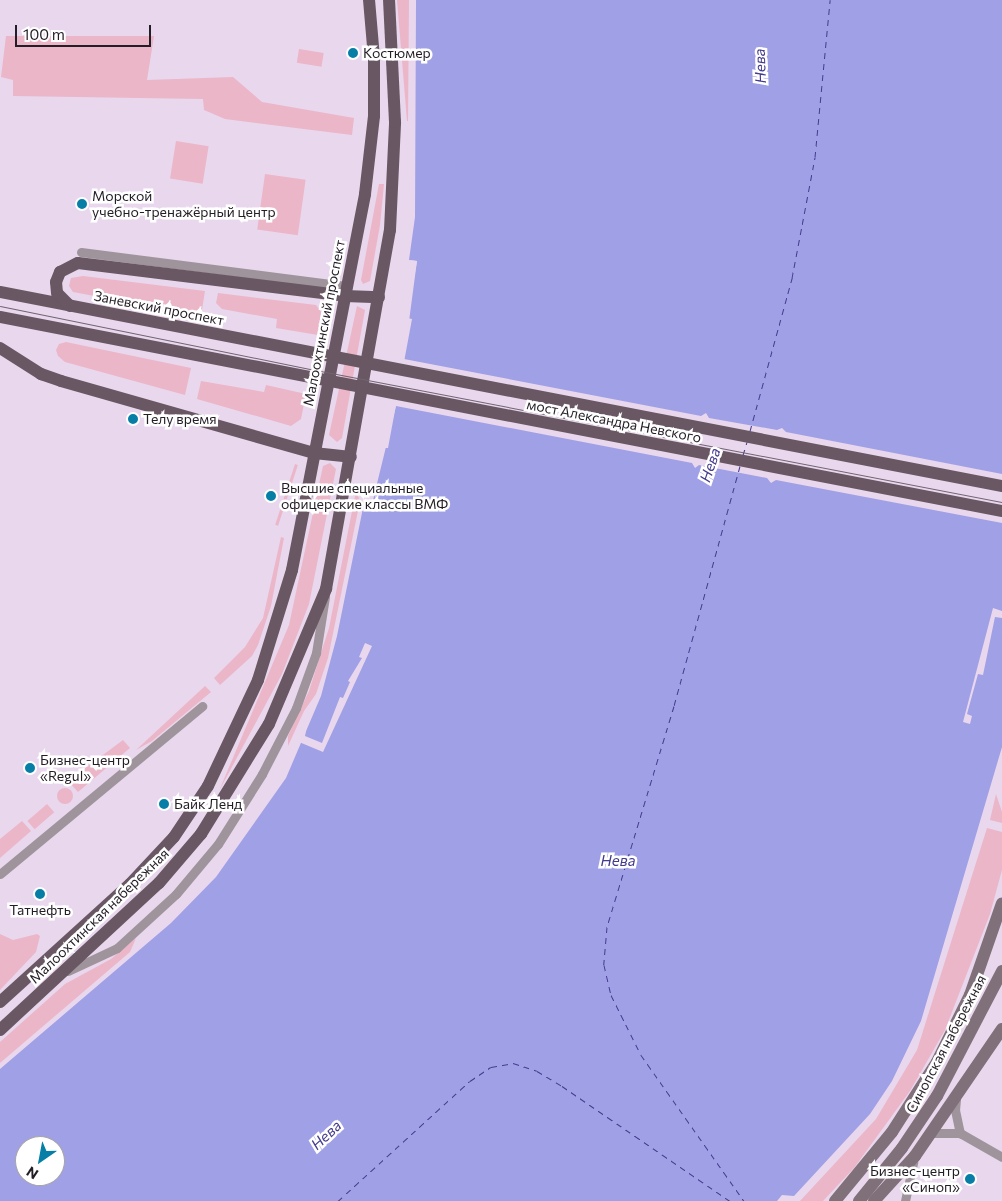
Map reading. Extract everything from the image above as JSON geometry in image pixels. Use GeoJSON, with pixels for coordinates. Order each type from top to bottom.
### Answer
{"type":"FeatureCollection","features":[{"type":"Feature","properties":{"kind":"main road","name":"Малоохтинский проспект"},"geometry":{"type":"LineString","coordinates":[[269,648],[292,570],[365,194],[374,116],[374,58],[369,0]]}},
{"type":"Feature","properties":{"kind":"main road"},"geometry":{"type":"LineString","coordinates":[[0,348],[42,374],[61,381],[351,457],[379,297],[394,182],[395,77],[389,0]]}},
{"type":"Feature","properties":{"kind":"main road"},"geometry":{"type":"LineString","coordinates":[[72,307],[60,297],[56,282],[64,269],[78,263],[346,291],[379,297]]}},
{"type":"Feature","properties":{"kind":"main road","name":"Заневский проспект"},"geometry":{"type":"LineString","coordinates":[[0,292],[313,354]]}},
{"type":"Feature","properties":{"kind":"main road","name":"мост Александра Невского"},"geometry":{"type":"LineString","coordinates":[[0,317],[1002,511]]}},
{"type":"Feature","properties":{"kind":"main road","name":"мост Александра Невского"},"geometry":{"type":"LineString","coordinates":[[313,354],[1002,486]]}},
{"type":"Feature","properties":{"kind":"main road","name":"Малоохтинская набережная"},"geometry":{"type":"LineString","coordinates":[[0,1030],[159,883],[216,814],[269,724],[326,589],[330,576],[351,457]]}},
{"type":"Feature","properties":{"kind":"main road","name":"Малоохтинская набережная"},"geometry":{"type":"LineString","coordinates":[[0,1002],[158,857],[191,814],[233,739],[269,648]]}},
{"type":"Feature","properties":{"kind":"main road","name":"Синопская набережная"},"geometry":{"type":"LineString","coordinates":[[835,1201],[892,1132],[937,1062],[970,995],[1002,903]]}},
{"type":"Feature","properties":{"kind":"main road","name":"Синопская набережная"},"geometry":{"type":"LineString","coordinates":[[859,1201],[902,1148],[938,1096],[1002,971]]}},
{"type":"Feature","properties":{"kind":"main road","name":"Синопская набережная"},"geometry":{"type":"LineString","coordinates":[[874,1201],[914,1156],[1002,1029]]}},
{"type":"Feature","properties":{"kind":"street"},"geometry":{"type":"LineString","coordinates":[[82,252],[346,291]]}},
{"type":"Feature","properties":{"kind":"street"},"geometry":{"type":"LineString","coordinates":[[63,972],[117,948],[176,894],[218,844],[262,774],[296,708],[323,626],[326,589]]}},
{"type":"Feature","properties":{"kind":"street"},"geometry":{"type":"LineString","coordinates":[[0,874],[202,706]]}},
{"type":"Feature","properties":{"kind":"street"},"geometry":{"type":"LineString","coordinates":[[957,1095],[955,1110],[960,1133]]}},
{"type":"Feature","properties":{"kind":"street"},"geometry":{"type":"LineString","coordinates":[[930,1133],[960,1133],[1002,1157]]}},
{"type":"Feature","properties":{"kind":"street","name":"Синопская набережная"},"geometry":{"type":"LineString","coordinates":[[906,1201],[914,1156]]}},
{"type":"Feature","properties":{"kind":"shaded area"},"geometry":{"type":"Polygon","coordinates":[[[397,0],[409,0],[408,121],[407,121],[397,0]]]}},
{"type":"Feature","properties":{"kind":"shaded area"},"geometry":{"type":"Polygon","coordinates":[[[6,36],[154,36],[147,80],[233,77],[262,102],[354,118],[352,135],[225,119],[204,110],[203,99],[13,96],[13,80],[1,77],[6,36]]]}},
{"type":"Feature","properties":{"kind":"shaded area"},"geometry":{"type":"Polygon","coordinates":[[[299,49],[324,53],[322,67],[297,63],[299,49]]]}},
{"type":"Feature","properties":{"kind":"shaded area"},"geometry":{"type":"Polygon","coordinates":[[[176,141],[209,146],[203,184],[170,179],[176,141]]]}},
{"type":"Feature","properties":{"kind":"shaded area"},"geometry":{"type":"Polygon","coordinates":[[[265,174],[306,180],[298,235],[257,229],[265,174]]]}},
{"type":"Feature","properties":{"kind":"shaded area"},"geometry":{"type":"Polygon","coordinates":[[[379,184],[384,184],[380,225],[370,281],[363,284],[361,280],[379,184]]]}},
{"type":"Feature","properties":{"kind":"shaded area"},"geometry":{"type":"Polygon","coordinates":[[[83,276],[205,291],[201,316],[73,292],[69,286],[71,278],[83,276]]]}},
{"type":"Feature","properties":{"kind":"shaded area"},"geometry":{"type":"Polygon","coordinates":[[[218,293],[316,305],[322,313],[318,335],[276,328],[277,319],[222,309],[216,303],[218,293]]]}},
{"type":"Feature","properties":{"kind":"shaded area"},"geometry":{"type":"Polygon","coordinates":[[[357,306],[365,310],[342,438],[337,442],[329,435],[357,306]]]}},
{"type":"Feature","properties":{"kind":"shaded area"},"geometry":{"type":"Polygon","coordinates":[[[66,342],[191,368],[185,395],[65,362],[58,356],[56,350],[59,344],[66,342]]]}},
{"type":"Feature","properties":{"kind":"shaded area"},"geometry":{"type":"Polygon","coordinates":[[[201,381],[264,392],[266,385],[306,394],[301,419],[291,426],[197,399],[201,381]]]}},
{"type":"Feature","properties":{"kind":"shaded area"},"geometry":{"type":"Polygon","coordinates":[[[330,463],[336,469],[309,604],[282,674],[219,791],[289,625],[323,466],[330,463]]]}},
{"type":"Feature","properties":{"kind":"shaded area"},"geometry":{"type":"Polygon","coordinates":[[[295,464],[298,465],[278,526],[275,525],[295,464]]]}},
{"type":"Feature","properties":{"kind":"shaded area"},"geometry":{"type":"Polygon","coordinates":[[[356,491],[360,501],[328,658],[316,694],[304,711],[288,746],[288,736],[309,691],[329,628],[356,491]]]}},
{"type":"Feature","properties":{"kind":"shaded area"},"geometry":{"type":"Polygon","coordinates":[[[281,537],[284,538],[271,606],[258,645],[252,656],[220,685],[214,678],[245,647],[263,618],[281,537]]]}},
{"type":"Feature","properties":{"kind":"shaded area"},"geometry":{"type":"Polygon","coordinates":[[[205,686],[211,692],[152,741],[136,750],[205,686]]]}},
{"type":"Feature","properties":{"kind":"shaded area"},"geometry":{"type":"Polygon","coordinates":[[[123,740],[130,748],[78,792],[68,781],[123,740]]]}},
{"type":"Feature","properties":{"kind":"shaded area"},"geometry":{"type":"Polygon","coordinates":[[[65,788],[73,796],[65,804],[57,796],[65,788]]]}},
{"type":"Feature","properties":{"kind":"shaded area"},"geometry":{"type":"Polygon","coordinates":[[[996,794],[1002,812],[1002,823],[990,820],[996,794]]]}},
{"type":"Feature","properties":{"kind":"shaded area"},"geometry":{"type":"Polygon","coordinates":[[[47,804],[54,812],[35,829],[27,821],[47,804]]]}},
{"type":"Feature","properties":{"kind":"shaded area"},"geometry":{"type":"Polygon","coordinates":[[[22,821],[31,831],[0,858],[0,839],[22,821]]]}},
{"type":"Feature","properties":{"kind":"shaded area"},"geometry":{"type":"Polygon","coordinates":[[[987,828],[1002,832],[1002,870],[990,914],[945,1030],[910,1091],[854,1168],[823,1201],[800,1201],[876,1119],[917,1050],[987,828]]]}},
{"type":"Feature","properties":{"kind":"shaded area"},"geometry":{"type":"Polygon","coordinates":[[[0,934],[13,940],[37,934],[40,936],[36,952],[0,990],[0,934]]]}},
{"type":"Feature","properties":{"kind":"shaded area"},"geometry":{"type":"Polygon","coordinates":[[[136,938],[130,952],[0,1063],[0,1042],[65,984],[111,959],[136,938]]]}},
{"type":"Feature","properties":{"kind":"water","name":"Нева"},"geometry":{"type":"Polygon","coordinates":[[[416,0],[1002,0],[1002,747],[921,1021],[892,1081],[870,1114],[794,1196],[782,1195],[777,1201],[0,1201],[0,1069],[171,923],[216,877],[286,778],[321,696],[337,636],[364,503],[372,504],[384,448],[388,448],[412,319],[407,318],[417,261],[409,260],[415,217],[416,0]]]}},
{"type":"Feature","properties":{"kind":"pier"},"geometry":{"type":"Polygon","coordinates":[[[409,260],[417,261],[404,359],[701,416],[706,413],[709,418],[777,430],[782,428],[786,432],[1002,474],[1002,523],[776,480],[771,483],[767,478],[699,465],[695,468],[692,463],[396,406],[372,504],[364,503],[370,501],[381,447],[386,446],[409,321],[405,318],[414,263],[409,260]]]}},
{"type":"Feature","properties":{"kind":"pier"},"geometry":{"type":"Polygon","coordinates":[[[993,608],[1002,611],[1002,618],[995,617],[983,675],[978,674],[967,714],[972,716],[970,724],[963,722],[993,608]]]}},
{"type":"Feature","properties":{"kind":"pier"},"geometry":{"type":"Polygon","coordinates":[[[365,643],[372,646],[323,752],[299,742],[308,721],[305,736],[322,743],[340,697],[343,698],[350,682],[348,681],[362,658],[359,657],[365,643]]]}},
{"type":"Feature","properties":{"kind":"ferry route"},"geometry":{"type":"LineString","coordinates":[[750,431],[792,278],[815,157],[830,0]]}},
{"type":"Feature","properties":{"kind":"ferry route"},"geometry":{"type":"LineString","coordinates":[[743,455],[747,442]]}},
{"type":"Feature","properties":{"kind":"ferry route"},"geometry":{"type":"LineString","coordinates":[[740,466],[674,706],[607,927],[604,965],[611,995],[641,1055],[744,1201]]}},
{"type":"Feature","properties":{"kind":"ferry route"},"geometry":{"type":"LineString","coordinates":[[338,1201],[470,1081],[491,1067],[513,1063],[537,1071],[562,1086],[730,1201]]}},
{"type":"Feature","properties":{"kind":"tram line"},"geometry":{"type":"LineString","coordinates":[[0,306],[310,369],[1002,502]]}},
{"type":"Feature","properties":{"kind":"place","name":"Костюмер"},"geometry":{"type":"Point","coordinates":[353,53]}},
{"type":"Feature","properties":{"kind":"place","name":"Морской учебно-тренажёрный центр"},"geometry":{"type":"Point","coordinates":[82,204]}},
{"type":"Feature","properties":{"kind":"place","name":"Телу время"},"geometry":{"type":"Point","coordinates":[133,419]}},
{"type":"Feature","properties":{"kind":"place","name":"Высшие специальные офицерские классы ВМФ"},"geometry":{"type":"Point","coordinates":[271,496]}},
{"type":"Feature","properties":{"kind":"place","name":"Бизнес-центр «Regul»"},"geometry":{"type":"Point","coordinates":[30,768]}},
{"type":"Feature","properties":{"kind":"place","name":"Байк Ленд"},"geometry":{"type":"Point","coordinates":[164,804]}},
{"type":"Feature","properties":{"kind":"place","name":"Татнефть"},"geometry":{"type":"Point","coordinates":[40,894]}},
{"type":"Feature","properties":{"kind":"place","name":"Бизнес-центр «Синоп»"},"geometry":{"type":"Point","coordinates":[970,1179]}}]}
